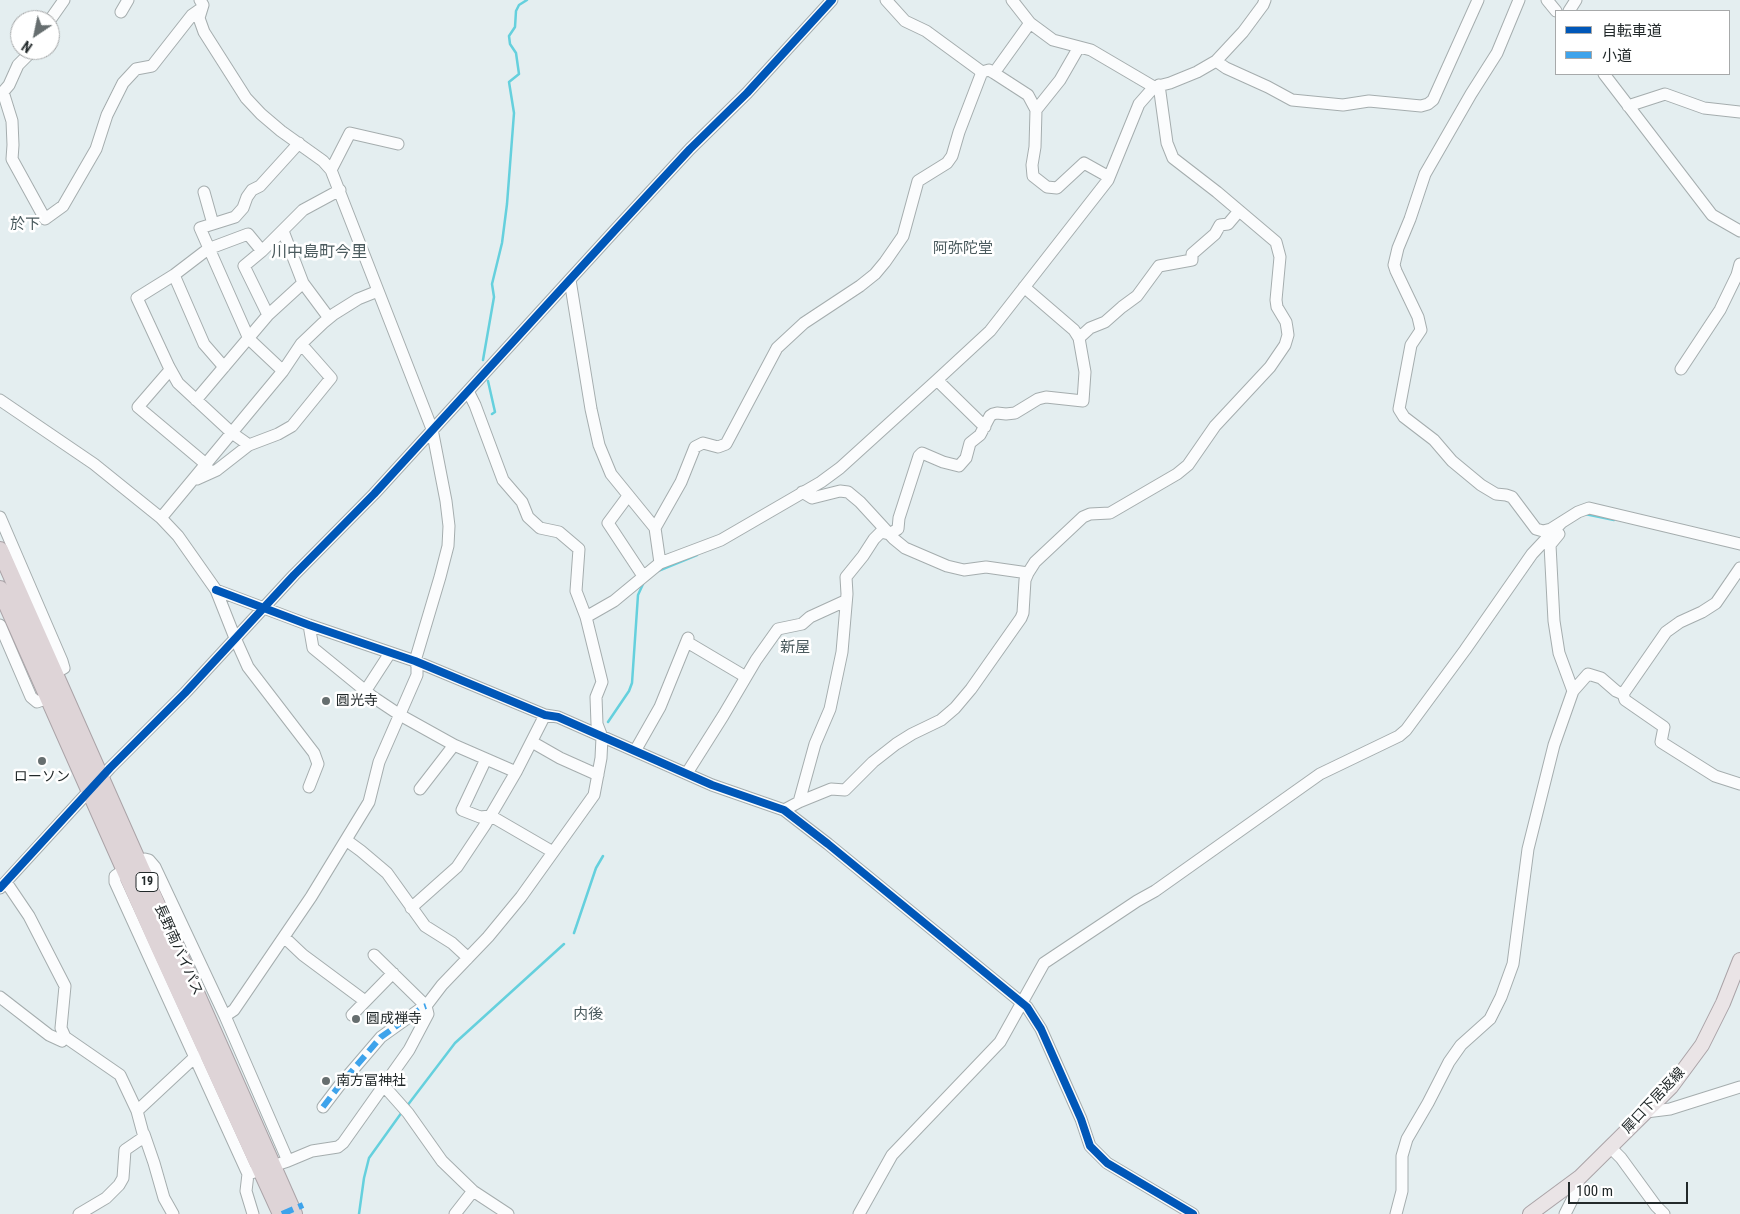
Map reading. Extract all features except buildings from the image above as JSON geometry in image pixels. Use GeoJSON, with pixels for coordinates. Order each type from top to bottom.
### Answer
{"type":"FeatureCollection","features":[{"type":"Feature","properties":{"kind":"highway","name":"長野南バイパス"},"geometry":{"type":"LineString","coordinates":[[0,550],[101,778],[132,866],[187,1010],[267,1168],[294,1214]]}},
{"type":"Feature","properties":{"kind":"highway","name":"長野南バイパス"},"geometry":{"type":"LineString","coordinates":[[0,589],[90,791],[132,866]]}},
{"type":"Feature","properties":{"kind":"highway","name":"長野南バイパス"},"geometry":{"type":"LineString","coordinates":[[267,1168],[281,1214]]}},
{"type":"Feature","properties":{"kind":"main road","name":"犀口下居返線"},"geometry":{"type":"LineString","coordinates":[[1530,1214],[1580,1177],[1671,1087],[1702,1045],[1723,1003],[1740,960]]}},
{"type":"Feature","properties":{"kind":"street"},"geometry":{"type":"LineString","coordinates":[[121,12],[128,0]]}},
{"type":"Feature","properties":{"kind":"street"},"geometry":{"type":"LineString","coordinates":[[173,1214],[164,1198],[138,1111],[120,1075],[65,1037],[61,1028],[65,986],[29,916],[3,885],[101,778],[185,693],[234,638],[374,494],[690,149],[747,93],[832,0]]}},
{"type":"Feature","properties":{"kind":"street"},"geometry":{"type":"LineString","coordinates":[[886,0],[905,21],[926,31],[982,72]]}},
{"type":"Feature","properties":{"kind":"street"},"geometry":{"type":"LineString","coordinates":[[1012,0],[1030,23],[1053,40],[1091,50],[1157,86]]}},
{"type":"Feature","properties":{"kind":"street"},"geometry":{"type":"LineString","coordinates":[[586,617],[614,602],[660,563],[721,540],[821,482],[840,468],[937,380],[990,331],[1110,177],[1139,104],[1157,86],[1197,72],[1216,61],[1243,32],[1265,0]]}},
{"type":"Feature","properties":{"kind":"street"},"geometry":{"type":"LineString","coordinates":[[1216,61],[1226,68],[1292,100],[1343,105],[1369,101],[1420,106],[1428,104],[1433,100],[1478,0]]}},
{"type":"Feature","properties":{"kind":"street"},"geometry":{"type":"LineString","coordinates":[[1519,0],[1497,53],[1466,101],[1425,174],[1410,220],[1398,248],[1394,264],[1418,317],[1421,330],[1412,345],[1399,409],[1404,417],[1434,440],[1452,461],[1482,485],[1496,494],[1512,497],[1536,529],[1542,531],[1551,529],[1578,512],[1589,508],[1740,544]]}},
{"type":"Feature","properties":{"kind":"street"},"geometry":{"type":"LineString","coordinates":[[1547,0],[1555,10]]}},
{"type":"Feature","properties":{"kind":"street"},"geometry":{"type":"LineString","coordinates":[[23,60],[18,65],[9,85],[2,92],[12,121],[12,159],[45,219],[63,206],[96,149],[107,115],[123,83],[136,69],[152,66],[203,3]]}},
{"type":"Feature","properties":{"kind":"street"},"geometry":{"type":"LineString","coordinates":[[203,3],[199,18],[204,32],[246,98],[261,114],[332,170],[432,429],[446,500],[449,526],[448,546],[415,661],[417,666],[416,675],[379,762],[369,802],[311,897],[234,1010],[225,1016]]}},
{"type":"Feature","properties":{"kind":"street"},"geometry":{"type":"LineString","coordinates":[[994,73],[1030,23]]}},
{"type":"Feature","properties":{"kind":"street"},"geometry":{"type":"LineString","coordinates":[[1036,110],[1060,80],[1080,48]]}},
{"type":"Feature","properties":{"kind":"street"},"geometry":{"type":"LineString","coordinates":[[982,72],[989,70],[1028,95],[1036,110],[1033,176],[1047,187],[1057,188],[1084,163],[1110,177]]}},
{"type":"Feature","properties":{"kind":"street"},"geometry":{"type":"LineString","coordinates":[[655,528],[681,482],[695,447],[703,443],[718,447],[726,444],[777,348],[804,323],[860,286],[875,274],[885,262],[903,236],[918,181],[947,163],[952,156],[982,72]]}},
{"type":"Feature","properties":{"kind":"street"},"geometry":{"type":"LineString","coordinates":[[1605,75],[1712,215],[1740,231]]}},
{"type":"Feature","properties":{"kind":"street"},"geometry":{"type":"LineString","coordinates":[[784,810],[831,789],[846,790],[874,762],[896,744],[941,720],[956,708],[1021,618],[1025,580],[1035,562],[1083,517],[1090,514],[1110,513],[1177,474],[1188,464],[1215,426],[1270,367],[1285,344],[1288,335],[1286,322],[1277,307],[1276,300],[1280,257],[1276,242],[1173,158],[1167,143],[1157,86]]}},
{"type":"Feature","properties":{"kind":"street"},"geometry":{"type":"LineString","coordinates":[[1628,106],[1665,94],[1704,108],[1740,112]]}},
{"type":"Feature","properties":{"kind":"street"},"geometry":{"type":"LineString","coordinates":[[332,170],[350,133],[398,144]]}},
{"type":"Feature","properties":{"kind":"street"},"geometry":{"type":"LineString","coordinates":[[283,371],[249,339],[200,228],[235,217],[252,190],[260,186],[298,144]]}},
{"type":"Feature","properties":{"kind":"street"},"geometry":{"type":"LineString","coordinates":[[268,315],[244,266],[262,251],[303,210],[340,190]]}},
{"type":"Feature","properties":{"kind":"street"},"geometry":{"type":"LineString","coordinates":[[204,192],[213,224]]}},
{"type":"Feature","properties":{"kind":"street"},"geometry":{"type":"LineString","coordinates":[[1079,338],[1090,328],[1105,322],[1137,296],[1159,266],[1192,260],[1192,254],[1215,234],[1220,225],[1228,224],[1239,211]]}},
{"type":"Feature","properties":{"kind":"street"},"geometry":{"type":"LineString","coordinates":[[282,231],[303,283],[328,318]]}},
{"type":"Feature","properties":{"kind":"street"},"geometry":{"type":"LineString","coordinates":[[249,446],[232,433],[178,383],[170,370],[137,298],[174,275],[208,249],[248,234],[262,251]]}},
{"type":"Feature","properties":{"kind":"street"},"geometry":{"type":"LineString","coordinates":[[1681,369],[1720,310],[1737,275],[1740,264]]}},
{"type":"Feature","properties":{"kind":"street"},"geometry":{"type":"LineString","coordinates":[[174,275],[204,344],[224,368]]}},
{"type":"Feature","properties":{"kind":"street"},"geometry":{"type":"LineString","coordinates":[[570,280],[591,409],[599,446],[611,474],[655,528],[660,563]]}},
{"type":"Feature","properties":{"kind":"street"},"geometry":{"type":"LineString","coordinates":[[196,400],[268,315],[303,283]]}},
{"type":"Feature","properties":{"kind":"street"},"geometry":{"type":"LineString","coordinates":[[799,802],[815,744],[830,709],[842,652],[845,634],[846,577],[881,532],[889,534],[898,529],[899,518],[918,456],[922,454],[958,466],[966,458],[970,443],[980,435],[993,414],[1015,413],[1038,399],[1046,397],[1083,401],[1085,372],[1079,338],[1074,330],[1024,287]]}},
{"type":"Feature","properties":{"kind":"street"},"geometry":{"type":"LineString","coordinates":[[161,518],[207,465],[283,371],[301,344],[328,318],[358,299],[378,291]]}},
{"type":"Feature","properties":{"kind":"street"},"geometry":{"type":"LineString","coordinates":[[193,480],[216,470],[249,446],[292,426],[331,378],[301,344]]}},
{"type":"Feature","properties":{"kind":"street"},"geometry":{"type":"LineString","coordinates":[[170,370],[138,406],[207,465]]}},
{"type":"Feature","properties":{"kind":"street"},"geometry":{"type":"LineString","coordinates":[[937,380],[985,427]]}},
{"type":"Feature","properties":{"kind":"street"},"geometry":{"type":"LineString","coordinates":[[323,1107],[381,1037],[423,1006],[426,1006],[442,985],[488,937],[521,897],[594,795],[602,736],[597,724],[596,697],[602,682],[586,617],[576,591],[579,550],[559,532],[540,528],[528,517],[522,502],[503,480],[475,404],[468,391]]}},
{"type":"Feature","properties":{"kind":"street"},"geometry":{"type":"LineString","coordinates":[[0,400],[94,464],[161,518],[178,536],[216,590],[234,638],[248,667],[314,753],[318,764],[309,787]]}},
{"type":"Feature","properties":{"kind":"street"},"geometry":{"type":"LineString","coordinates":[[802,492],[812,498],[840,491],[848,492],[905,548],[947,566],[964,570],[986,567],[1028,573]]}},
{"type":"Feature","properties":{"kind":"street"},"geometry":{"type":"LineString","coordinates":[[628,496],[608,523],[643,576]]}},
{"type":"Feature","properties":{"kind":"street"},"geometry":{"type":"LineString","coordinates":[[0,517],[62,661],[64,668],[55,673]]}},
{"type":"Feature","properties":{"kind":"street"},"geometry":{"type":"LineString","coordinates":[[1562,522],[1566,525],[1550,545],[1550,567],[1554,621],[1559,653],[1573,691]]}},
{"type":"Feature","properties":{"kind":"street"},"geometry":{"type":"LineString","coordinates":[[858,1214],[892,1155],[1000,1042],[1024,1005],[1044,963],[1155,891],[1320,774],[1399,736],[1406,730],[1465,650],[1532,554],[1562,522]]}},
{"type":"Feature","properties":{"kind":"street"},"geometry":{"type":"LineString","coordinates":[[1740,568],[1716,603],[1680,622],[1666,632],[1623,694],[1624,700],[1664,727],[1661,742],[1715,776],[1740,784]]}},
{"type":"Feature","properties":{"kind":"street"},"geometry":{"type":"LineString","coordinates":[[216,590],[309,625],[415,661],[545,715],[558,718],[602,736],[712,785],[784,810],[1024,1005],[1041,1029],[1081,1119],[1090,1146],[1107,1163],[1193,1214]]}},
{"type":"Feature","properties":{"kind":"street"},"geometry":{"type":"LineString","coordinates":[[687,773],[756,660],[778,629],[802,624],[810,617],[845,601]]}},
{"type":"Feature","properties":{"kind":"street"},"geometry":{"type":"LineString","coordinates":[[0,625],[31,697],[38,702],[48,698]]}},
{"type":"Feature","properties":{"kind":"street"},"geometry":{"type":"LineString","coordinates":[[309,625],[313,648],[373,697],[400,715],[454,745],[516,772]]}},
{"type":"Feature","properties":{"kind":"street"},"geometry":{"type":"LineString","coordinates":[[635,751],[660,707],[688,640],[746,677]]}},
{"type":"Feature","properties":{"kind":"street"},"geometry":{"type":"LineString","coordinates":[[366,690],[390,653]]}},
{"type":"Feature","properties":{"kind":"street"},"geometry":{"type":"LineString","coordinates":[[1396,1214],[1402,1191],[1402,1156],[1407,1139],[1449,1062],[1461,1045],[1490,1019],[1501,997],[1513,964],[1528,849],[1554,745],[1573,691],[1588,674],[1601,678],[1616,691],[1623,694]]}},
{"type":"Feature","properties":{"kind":"street"},"geometry":{"type":"LineString","coordinates":[[411,908],[457,867],[516,772],[545,715]]}},
{"type":"Feature","properties":{"kind":"street"},"geometry":{"type":"LineString","coordinates":[[532,742],[560,758],[598,775]]}},
{"type":"Feature","properties":{"kind":"street"},"geometry":{"type":"LineString","coordinates":[[420,789],[454,745]]}},
{"type":"Feature","properties":{"kind":"street"},"geometry":{"type":"LineString","coordinates":[[486,759],[462,810],[480,817],[490,816],[553,852]]}},
{"type":"Feature","properties":{"kind":"street"},"geometry":{"type":"LineString","coordinates":[[346,840],[387,873],[425,926],[452,943],[465,954],[467,959]]}},
{"type":"Feature","properties":{"kind":"street"},"geometry":{"type":"LineString","coordinates":[[145,859],[152,862],[225,1016],[267,1168],[196,1056],[115,882],[115,876],[145,859]]}},
{"type":"Feature","properties":{"kind":"street"},"geometry":{"type":"LineString","coordinates":[[284,937],[303,955],[365,1001]]}},
{"type":"Feature","properties":{"kind":"street"},"geometry":{"type":"LineString","coordinates":[[253,1214],[246,1191],[267,1168],[312,1151],[338,1147],[409,1050],[428,1014],[426,1006],[374,955]]}},
{"type":"Feature","properties":{"kind":"street"},"geometry":{"type":"LineString","coordinates":[[352,1015],[393,973]]}},
{"type":"Feature","properties":{"kind":"street"},"geometry":{"type":"LineString","coordinates":[[0,998],[49,1035],[62,1041],[65,1037]]}},
{"type":"Feature","properties":{"kind":"street"},"geometry":{"type":"LineString","coordinates":[[138,1111],[196,1056]]}},
{"type":"Feature","properties":{"kind":"street"},"geometry":{"type":"LineString","coordinates":[[384,1086],[408,1113],[442,1161],[473,1191],[508,1214]]}},
{"type":"Feature","properties":{"kind":"street"},"geometry":{"type":"LineString","coordinates":[[1646,1112],[1670,1108],[1740,1087]]}},
{"type":"Feature","properties":{"kind":"street"},"geometry":{"type":"LineString","coordinates":[[79,1214],[106,1198],[119,1185],[123,1178],[125,1150],[144,1137],[144,1134]]}},
{"type":"Feature","properties":{"kind":"street"},"geometry":{"type":"LineString","coordinates":[[1610,1147],[1621,1158],[1664,1214]]}},
{"type":"Feature","properties":{"kind":"street"},"geometry":{"type":"LineString","coordinates":[[1565,1214],[1580,1177]]}},
{"type":"Feature","properties":{"kind":"street"},"geometry":{"type":"LineString","coordinates":[[455,1214],[473,1191]]}},
{"type":"Feature","properties":{"kind":"waterway"},"geometry":{"type":"LineString","coordinates":[[483,360],[494,297],[492,284],[502,243],[507,204],[514,113],[509,82],[519,74],[516,53],[510,44],[509,36],[515,27],[516,11],[519,5],[527,0]]}},
{"type":"Feature","properties":{"kind":"waterway"},"geometry":{"type":"LineString","coordinates":[[488,381],[495,412],[492,414]]}},
{"type":"Feature","properties":{"kind":"waterway"},"geometry":{"type":"LineString","coordinates":[[1585,514],[1614,520]]}},
{"type":"Feature","properties":{"kind":"waterway"},"geometry":{"type":"LineString","coordinates":[[658,571],[697,555]]}},
{"type":"Feature","properties":{"kind":"waterway"},"geometry":{"type":"LineString","coordinates":[[608,722],[629,691],[632,683],[638,595],[643,584]]}},
{"type":"Feature","properties":{"kind":"waterway"},"geometry":{"type":"LineString","coordinates":[[574,933],[596,868],[603,856]]}},
{"type":"Feature","properties":{"kind":"waterway"},"geometry":{"type":"LineString","coordinates":[[407,1106],[455,1043],[564,944]]}},
{"type":"Feature","properties":{"kind":"waterway"},"geometry":{"type":"LineString","coordinates":[[359,1214],[369,1158],[402,1112]]}},
{"type":"Feature","properties":{"kind":"marked path"},"geometry":{"type":"LineString","coordinates":[[323,1107],[381,1037],[426,1006]]}},
{"type":"Feature","properties":{"kind":"marked path"},"geometry":{"type":"LineString","coordinates":[[282,1214],[303,1205]]}},
{"type":"Feature","properties":{"kind":"cycle path"},"geometry":{"type":"LineString","coordinates":[[0,888],[110,768],[185,693],[294,575],[374,494],[690,149],[747,93],[832,0]]}},
{"type":"Feature","properties":{"kind":"cycle path"},"geometry":{"type":"LineString","coordinates":[[216,590],[309,625],[415,661],[545,715],[558,717],[712,785],[784,810],[1027,1007],[1041,1029],[1081,1119],[1090,1146],[1107,1163],[1193,1214]]}},
{"type":"Feature","properties":{"kind":"place","name":"圓光寺"},"geometry":{"type":"Point","coordinates":[326,701]}},
{"type":"Feature","properties":{"kind":"place","name":"ローソン"},"geometry":{"type":"Point","coordinates":[42,761]}},
{"type":"Feature","properties":{"kind":"place","name":"圓成禅寺"},"geometry":{"type":"Point","coordinates":[356,1019]}},
{"type":"Feature","properties":{"kind":"place","name":"南方冨神社"},"geometry":{"type":"Point","coordinates":[326,1081]}},
{"type":"Feature","properties":{"kind":"district","name":"於下"},"geometry":{"type":"Point","coordinates":[25,225]}},
{"type":"Feature","properties":{"kind":"district","name":"阿弥陀堂"},"geometry":{"type":"Point","coordinates":[963,249]}},
{"type":"Feature","properties":{"kind":"district","name":"川中島町今里"},"geometry":{"type":"Point","coordinates":[319,253]}},
{"type":"Feature","properties":{"kind":"district","name":"新屋"},"geometry":{"type":"Point","coordinates":[795,648]}},
{"type":"Feature","properties":{"kind":"district","name":"内後"},"geometry":{"type":"Point","coordinates":[588,1015]}}]}
